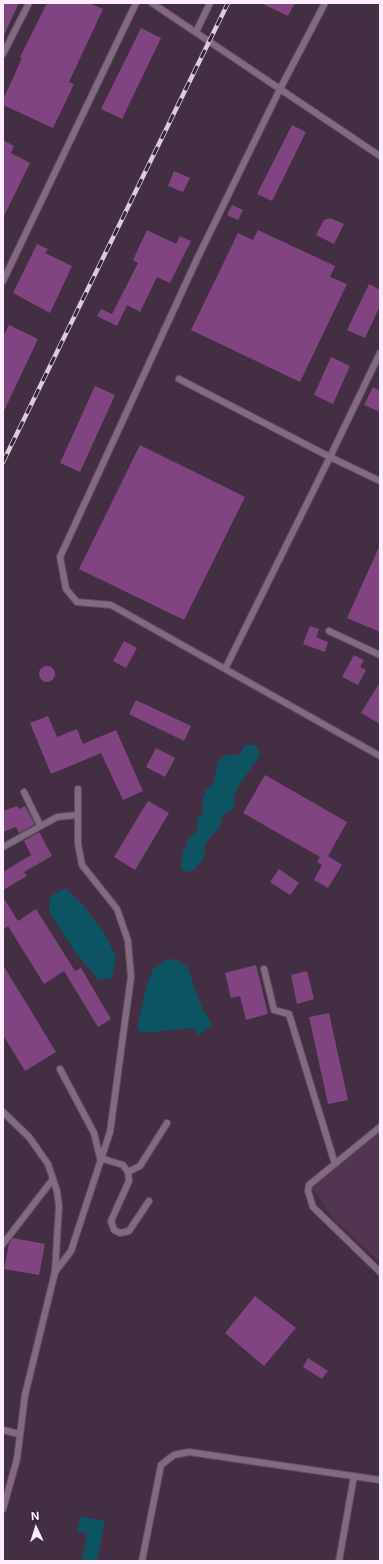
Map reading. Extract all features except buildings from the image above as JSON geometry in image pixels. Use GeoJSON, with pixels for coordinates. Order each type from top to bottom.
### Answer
{"type":"FeatureCollection","features":[{"type":"Feature","properties":{"kind":"lane"},"geometry":{"type":"LineString","coordinates":[[3,54],[29,3]]}},
{"type":"Feature","properties":{"kind":"lane"},"geometry":{"type":"LineString","coordinates":[[3,281],[136,3]]}},
{"type":"Feature","properties":{"kind":"lane"},"geometry":{"type":"LineString","coordinates":[[152,3],[380,156]]}},
{"type":"Feature","properties":{"kind":"lane"},"geometry":{"type":"LineString","coordinates":[[196,32],[210,3]]}},
{"type":"Feature","properties":{"kind":"lane"},"geometry":{"type":"LineString","coordinates":[[325,3],[280,89],[197,259],[60,557],[66,589],[77,602],[111,605],[380,756]]}},
{"type":"Feature","properties":{"kind":"lane"},"geometry":{"type":"LineString","coordinates":[[225,669],[380,353]]}},
{"type":"Feature","properties":{"kind":"lane"},"geometry":{"type":"LineString","coordinates":[[179,379],[330,457],[380,480]]}},
{"type":"Feature","properties":{"kind":"lane"},"geometry":{"type":"LineString","coordinates":[[329,631],[380,655]]}},
{"type":"Feature","properties":{"kind":"lane"},"geometry":{"type":"LineString","coordinates":[[55,1272],[71,1250],[100,1158],[110,1132],[131,977],[128,941],[117,909],[82,865],[78,844],[78,789]]}},
{"type":"Feature","properties":{"kind":"lane"},"geometry":{"type":"LineString","coordinates":[[24,792],[40,825]]}},
{"type":"Feature","properties":{"kind":"lane"},"geometry":{"type":"LineString","coordinates":[[3,847],[40,825],[57,817],[78,815]]}},
{"type":"Feature","properties":{"kind":"lane"},"geometry":{"type":"LineString","coordinates":[[264,969],[274,1010],[289,1014],[335,1164]]}},
{"type":"Feature","properties":{"kind":"lane"},"geometry":{"type":"LineString","coordinates":[[60,1069],[94,1133],[100,1158]]}},
{"type":"Feature","properties":{"kind":"lane"},"geometry":{"type":"LineString","coordinates":[[3,1112],[29,1137],[48,1164],[57,1191],[59,1206],[55,1272],[25,1395],[17,1459],[3,1509]]}},
{"type":"Feature","properties":{"kind":"lane"},"geometry":{"type":"LineString","coordinates":[[128,1172],[140,1166],[167,1123]]}},
{"type":"Feature","properties":{"kind":"lane"},"geometry":{"type":"LineString","coordinates":[[380,1127],[309,1185],[308,1191],[313,1207],[380,1272]]}},
{"type":"Feature","properties":{"kind":"lane"},"geometry":{"type":"LineString","coordinates":[[100,1158],[123,1165],[128,1172],[129,1181],[111,1220],[114,1230],[120,1234],[129,1231],[149,1201]]}},
{"type":"Feature","properties":{"kind":"lane"},"geometry":{"type":"LineString","coordinates":[[3,1244],[53,1179]]}},
{"type":"Feature","properties":{"kind":"lane"},"geometry":{"type":"LineString","coordinates":[[3,1430],[19,1434]]}},
{"type":"Feature","properties":{"kind":"lane"},"geometry":{"type":"LineString","coordinates":[[142,1561],[161,1465],[174,1455],[189,1452],[380,1480]]}},
{"type":"Feature","properties":{"kind":"lane"},"geometry":{"type":"LineString","coordinates":[[339,1561],[354,1476]]}},
{"type":"Feature","properties":{"kind":"shaded area"},"geometry":{"type":"Polygon","coordinates":[[[380,1131],[380,1262],[333,1219],[311,1186],[380,1131]]]}},
{"type":"Feature","properties":{"kind":"water"},"geometry":{"type":"Polygon","coordinates":[[[245,745],[256,745],[260,755],[237,788],[234,796],[234,809],[222,815],[220,827],[207,841],[204,848],[205,854],[203,860],[192,871],[186,872],[181,869],[183,850],[187,846],[187,840],[197,831],[197,819],[203,813],[203,796],[207,789],[213,785],[218,761],[226,755],[239,755],[245,745]]]}},
{"type":"Feature","properties":{"kind":"water"},"geometry":{"type":"Polygon","coordinates":[[[65,888],[83,905],[104,932],[116,957],[112,978],[99,980],[77,955],[49,912],[50,897],[65,888]]]}},
{"type":"Feature","properties":{"kind":"water"},"geometry":{"type":"Polygon","coordinates":[[[176,959],[187,967],[202,1008],[213,1025],[199,1035],[193,1028],[141,1033],[137,1027],[147,985],[153,969],[166,960],[176,959]]]}},
{"type":"Feature","properties":{"kind":"water"},"geometry":{"type":"Polygon","coordinates":[[[80,1516],[105,1521],[97,1561],[82,1561],[87,1534],[77,1531],[80,1516]]]}},
{"type":"Feature","properties":{"kind":"railway"},"geometry":{"type":"LineString","coordinates":[[3,462],[228,3]]}}]}
